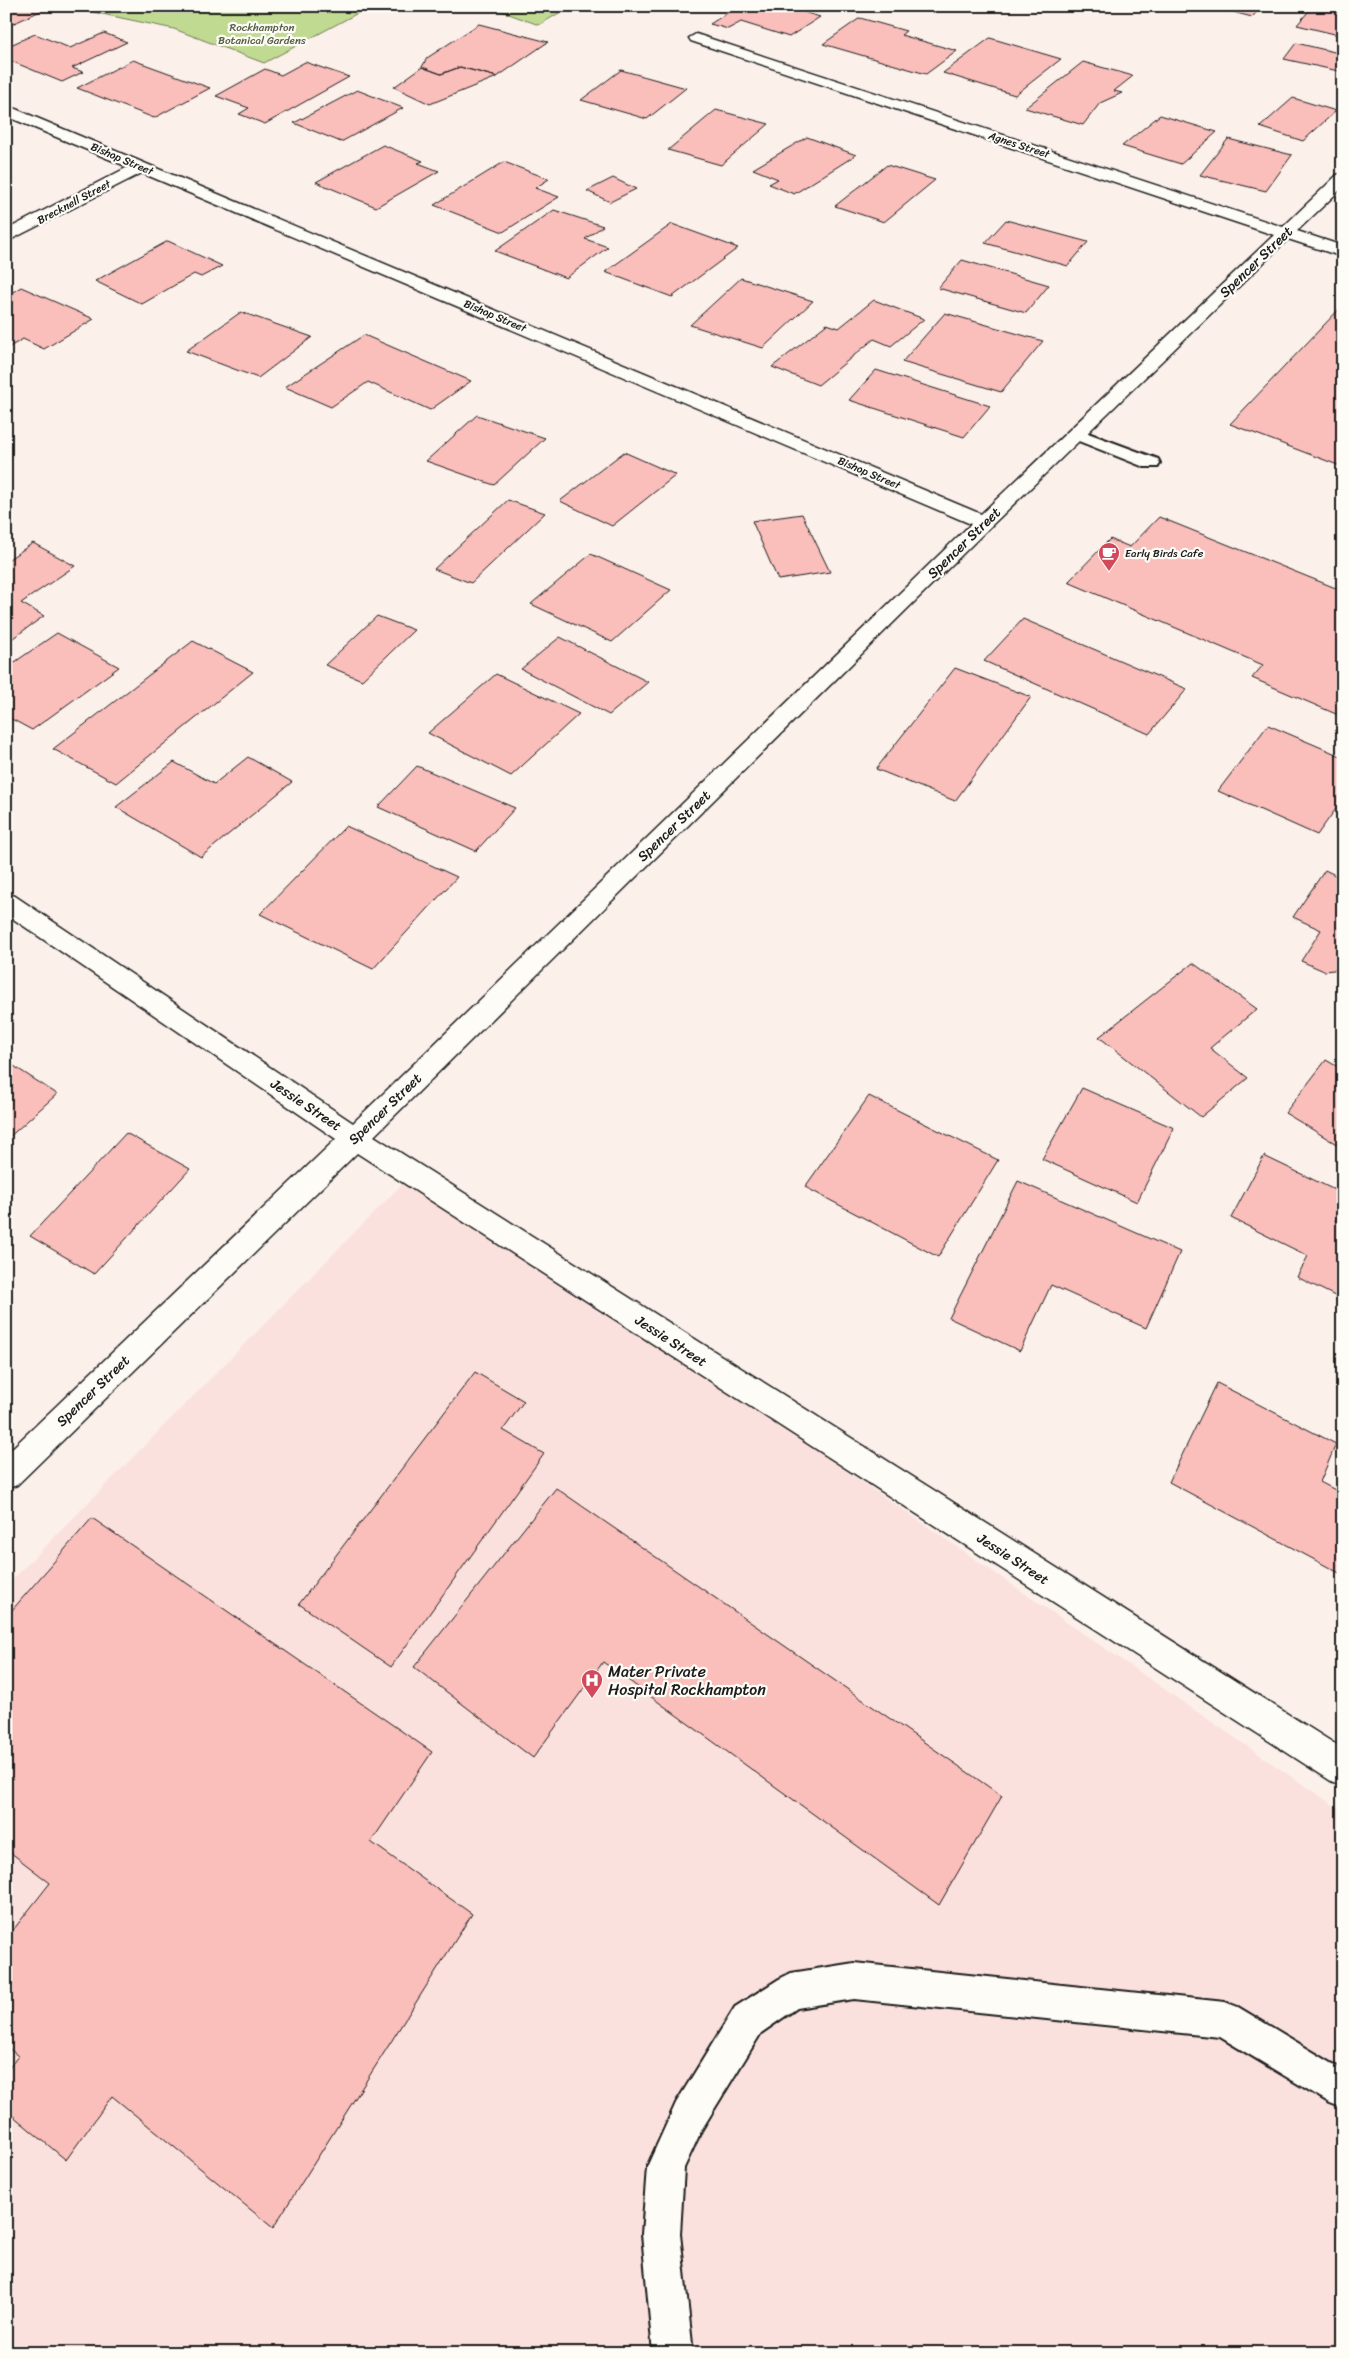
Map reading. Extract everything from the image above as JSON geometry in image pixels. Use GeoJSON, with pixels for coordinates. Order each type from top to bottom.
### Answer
{"type":"FeatureCollection","features":[{"type":"Feature","properties":{"kind":"street","name":"Agnes Street"},"geometry":{"type":"LineString","coordinates":[[696,38],[1343,252]]}},
{"type":"Feature","properties":{"kind":"street","name":"Bishop Street"},"geometry":{"type":"LineString","coordinates":[[6,110],[984,522]]}},
{"type":"Feature","properties":{"kind":"street","name":"Brecknell Street"},"geometry":{"type":"LineString","coordinates":[[6,237],[141,167]]}},
{"type":"Feature","properties":{"kind":"street","name":"Spencer Street"},"geometry":{"type":"LineString","coordinates":[[6,1475],[355,1138],[984,522],[1343,178]]}},
{"type":"Feature","properties":{"kind":"street","name":"Jessie Street"},"geometry":{"type":"LineString","coordinates":[[6,902],[355,1138],[1343,1769]]}},
{"type":"Feature","properties":{"kind":"lane"},"geometry":{"type":"LineString","coordinates":[[1077,434],[1151,463]]}},
{"type":"Feature","properties":{"kind":"lane"},"geometry":{"type":"LineString","coordinates":[[672,2353],[661,2234],[666,2167],[689,2116],[748,2020],[791,1991],[854,1981],[1225,2020],[1343,2090]]}},
{"type":"Feature","properties":{"kind":"shaded area","name":"Mater Private Hospital Rockhampton"},"geometry":{"type":"Polygon","coordinates":[[[413,1173],[1343,1812],[1343,2353],[6,2353],[6,1586],[413,1173]]]}},
{"type":"Feature","properties":{"kind":"green space","name":"Rockhampton Botanical Gardens"},"geometry":{"type":"Polygon","coordinates":[[[64,6],[371,6],[264,63],[174,29],[64,6]]]}},
{"type":"Feature","properties":{"kind":"green space"},"geometry":{"type":"Polygon","coordinates":[[[487,6],[571,6],[539,25],[487,6]]]}},
{"type":"Feature","properties":{"kind":"building"},"geometry":{"type":"Polygon","coordinates":[[[6,6],[51,6],[6,27],[6,6]]]}},
{"type":"Feature","properties":{"kind":"building"},"geometry":{"type":"Polygon","coordinates":[[[738,6],[803,6],[797,10],[820,17],[789,37],[741,22],[728,29],[710,24],[738,6]]]}},
{"type":"Feature","properties":{"kind":"building"},"geometry":{"type":"Polygon","coordinates":[[[1210,6],[1263,6],[1252,17],[1210,6]]]}},
{"type":"Feature","properties":{"kind":"building"},"geometry":{"type":"Polygon","coordinates":[[[1313,6],[1343,6],[1343,36],[1297,25],[1313,6]]]}},
{"type":"Feature","properties":{"kind":"building"},"geometry":{"type":"Polygon","coordinates":[[[860,18],[906,31],[901,35],[957,51],[926,74],[823,44],[860,18]]]}},
{"type":"Feature","properties":{"kind":"building"},"geometry":{"type":"Polygon","coordinates":[[[479,24],[548,42],[497,77],[460,67],[441,74],[422,67],[427,58],[479,24]]]}},
{"type":"Feature","properties":{"kind":"building"},"geometry":{"type":"Polygon","coordinates":[[[104,33],[127,42],[72,68],[83,72],[62,82],[6,59],[6,47],[35,34],[70,48],[104,33]]]}},
{"type":"Feature","properties":{"kind":"building"},"geometry":{"type":"Polygon","coordinates":[[[990,38],[1061,59],[1015,95],[943,73],[990,38]]]}},
{"type":"Feature","properties":{"kind":"building"},"geometry":{"type":"Polygon","coordinates":[[[1296,43],[1343,54],[1343,72],[1284,59],[1296,43]]]}},
{"type":"Feature","properties":{"kind":"building"},"geometry":{"type":"Polygon","coordinates":[[[133,60],[210,88],[154,118],[77,88],[133,60]]]}},
{"type":"Feature","properties":{"kind":"building"},"geometry":{"type":"Polygon","coordinates":[[[305,62],[349,77],[265,124],[239,114],[249,108],[216,96],[265,69],[281,75],[305,62]]]}},
{"type":"Feature","properties":{"kind":"building"},"geometry":{"type":"Polygon","coordinates":[[[1083,62],[1133,76],[1114,91],[1122,93],[1100,103],[1083,125],[1025,108],[1083,62]]]}},
{"type":"Feature","properties":{"kind":"building"},"geometry":{"type":"Polygon","coordinates":[[[422,67],[441,74],[460,67],[497,77],[430,104],[394,87],[422,67]]]}},
{"type":"Feature","properties":{"kind":"building"},"geometry":{"type":"Polygon","coordinates":[[[621,70],[686,88],[647,119],[581,100],[621,70]]]}},
{"type":"Feature","properties":{"kind":"building"},"geometry":{"type":"Polygon","coordinates":[[[357,90],[403,108],[341,142],[294,123],[357,90]]]}},
{"type":"Feature","properties":{"kind":"building"},"geometry":{"type":"Polygon","coordinates":[[[1293,98],[1336,111],[1303,141],[1260,127],[1293,98]]]}},
{"type":"Feature","properties":{"kind":"building"},"geometry":{"type":"Polygon","coordinates":[[[716,110],[769,124],[721,165],[668,150],[716,110]]]}},
{"type":"Feature","properties":{"kind":"building"},"geometry":{"type":"Polygon","coordinates":[[[1160,115],[1217,132],[1181,164],[1122,146],[1160,115]]]}},
{"type":"Feature","properties":{"kind":"building"},"geometry":{"type":"Polygon","coordinates":[[[807,137],[856,155],[794,194],[769,184],[778,179],[753,169],[807,137]]]}},
{"type":"Feature","properties":{"kind":"building"},"geometry":{"type":"Polygon","coordinates":[[[1228,139],[1292,155],[1266,191],[1200,175],[1228,139]]]}},
{"type":"Feature","properties":{"kind":"building"},"geometry":{"type":"Polygon","coordinates":[[[383,145],[423,161],[418,163],[439,171],[376,207],[316,182],[383,145]]]}},
{"type":"Feature","properties":{"kind":"building"},"geometry":{"type":"Polygon","coordinates":[[[504,162],[549,179],[535,188],[559,197],[503,232],[434,205],[504,162]]]}},
{"type":"Feature","properties":{"kind":"building"},"geometry":{"type":"Polygon","coordinates":[[[887,165],[935,180],[884,222],[835,206],[887,165]]]}},
{"type":"Feature","properties":{"kind":"building"},"geometry":{"type":"Polygon","coordinates":[[[613,178],[636,189],[610,202],[587,191],[613,178]]]}},
{"type":"Feature","properties":{"kind":"building"},"geometry":{"type":"Polygon","coordinates":[[[554,210],[603,226],[585,239],[608,247],[566,278],[495,251],[554,210]]]}},
{"type":"Feature","properties":{"kind":"building"},"geometry":{"type":"Polygon","coordinates":[[[1006,220],[1088,242],[1068,266],[985,243],[1006,220]]]}},
{"type":"Feature","properties":{"kind":"building"},"geometry":{"type":"Polygon","coordinates":[[[672,224],[738,248],[672,297],[605,272],[672,224]]]}},
{"type":"Feature","properties":{"kind":"building"},"geometry":{"type":"Polygon","coordinates":[[[168,241],[222,266],[201,277],[194,274],[142,304],[95,281],[168,241]]]}},
{"type":"Feature","properties":{"kind":"building"},"geometry":{"type":"Polygon","coordinates":[[[962,260],[1049,285],[1026,313],[938,288],[962,260]]]}},
{"type":"Feature","properties":{"kind":"building"},"geometry":{"type":"Polygon","coordinates":[[[741,278],[813,301],[763,348],[690,325],[741,278]]]}},
{"type":"Feature","properties":{"kind":"building"},"geometry":{"type":"Polygon","coordinates":[[[21,287],[94,319],[44,349],[23,339],[6,349],[6,296],[21,287]]]}},
{"type":"Feature","properties":{"kind":"building"},"geometry":{"type":"Polygon","coordinates":[[[874,300],[924,319],[891,346],[874,339],[818,385],[772,367],[827,324],[839,328],[874,300]]]}},
{"type":"Feature","properties":{"kind":"building"},"geometry":{"type":"Polygon","coordinates":[[[1343,305],[1343,467],[1230,424],[1343,305]]]}},
{"type":"Feature","properties":{"kind":"building"},"geometry":{"type":"Polygon","coordinates":[[[241,312],[312,337],[258,378],[186,351],[241,312]]]}},
{"type":"Feature","properties":{"kind":"building"},"geometry":{"type":"Polygon","coordinates":[[[945,313],[1043,341],[1001,392],[902,362],[945,313]]]}},
{"type":"Feature","properties":{"kind":"building"},"geometry":{"type":"Polygon","coordinates":[[[364,335],[471,381],[430,410],[368,382],[331,407],[285,387],[364,335]]]}},
{"type":"Feature","properties":{"kind":"building"},"geometry":{"type":"Polygon","coordinates":[[[876,370],[990,406],[964,437],[849,400],[876,370]]]}},
{"type":"Feature","properties":{"kind":"building"},"geometry":{"type":"Polygon","coordinates":[[[477,415],[545,438],[494,485],[426,461],[477,415]]]}},
{"type":"Feature","properties":{"kind":"building"},"geometry":{"type":"Polygon","coordinates":[[[624,452],[676,475],[612,526],[560,501],[624,452]]]}},
{"type":"Feature","properties":{"kind":"building"},"geometry":{"type":"Polygon","coordinates":[[[508,500],[545,513],[471,583],[434,569],[508,500]]]}},
{"type":"Feature","properties":{"kind":"building"},"geometry":{"type":"Polygon","coordinates":[[[802,514],[830,572],[778,580],[752,521],[802,514]]]}},
{"type":"Feature","properties":{"kind":"building"},"geometry":{"type":"Polygon","coordinates":[[[1159,517],[1343,591],[1343,717],[1252,678],[1263,665],[1068,582],[1110,539],[1130,547],[1159,517]]]}},
{"type":"Feature","properties":{"kind":"building"},"geometry":{"type":"Polygon","coordinates":[[[33,543],[75,566],[21,603],[44,616],[6,643],[6,561],[33,543]]]}},
{"type":"Feature","properties":{"kind":"building"},"geometry":{"type":"Polygon","coordinates":[[[591,554],[671,590],[612,642],[531,604],[591,554]]]}},
{"type":"Feature","properties":{"kind":"building"},"geometry":{"type":"Polygon","coordinates":[[[377,616],[414,630],[362,680],[325,665],[377,616]]]}},
{"type":"Feature","properties":{"kind":"building"},"geometry":{"type":"Polygon","coordinates":[[[1023,619],[1187,689],[1149,734],[984,661],[1023,619]]]}},
{"type":"Feature","properties":{"kind":"building"},"geometry":{"type":"Polygon","coordinates":[[[57,633],[119,667],[32,730],[6,716],[6,668],[57,633]]]}},
{"type":"Feature","properties":{"kind":"building"},"geometry":{"type":"Polygon","coordinates":[[[560,637],[648,682],[609,715],[521,669],[560,637]]]}},
{"type":"Feature","properties":{"kind":"building"},"geometry":{"type":"Polygon","coordinates":[[[193,641],[253,672],[116,783],[53,749],[193,641]]]}},
{"type":"Feature","properties":{"kind":"building"},"geometry":{"type":"Polygon","coordinates":[[[955,668],[1031,697],[955,801],[876,769],[955,668]]]}},
{"type":"Feature","properties":{"kind":"building"},"geometry":{"type":"Polygon","coordinates":[[[496,674],[579,714],[511,776],[428,733],[496,674]]]}},
{"type":"Feature","properties":{"kind":"building"},"geometry":{"type":"Polygon","coordinates":[[[1268,725],[1343,757],[1343,799],[1317,835],[1218,791],[1268,725]]]}},
{"type":"Feature","properties":{"kind":"building"},"geometry":{"type":"Polygon","coordinates":[[[248,757],[292,782],[201,857],[116,807],[174,762],[214,784],[248,757]]]}},
{"type":"Feature","properties":{"kind":"building"},"geometry":{"type":"Polygon","coordinates":[[[417,766],[515,808],[476,851],[378,807],[417,766]]]}},
{"type":"Feature","properties":{"kind":"building"},"geometry":{"type":"Polygon","coordinates":[[[346,826],[457,877],[373,969],[260,914],[346,826]]]}},
{"type":"Feature","properties":{"kind":"building"},"geometry":{"type":"Polygon","coordinates":[[[1325,870],[1343,879],[1343,969],[1324,971],[1301,961],[1321,930],[1293,917],[1325,870]]]}},
{"type":"Feature","properties":{"kind":"building"},"geometry":{"type":"Polygon","coordinates":[[[1193,963],[1257,1009],[1210,1048],[1248,1078],[1201,1117],[1099,1037],[1193,963]]]}},
{"type":"Feature","properties":{"kind":"building"},"geometry":{"type":"Polygon","coordinates":[[[1326,1060],[1343,1070],[1343,1148],[1285,1113],[1326,1060]]]}},
{"type":"Feature","properties":{"kind":"building"},"geometry":{"type":"Polygon","coordinates":[[[6,1061],[57,1094],[6,1140],[6,1061]]]}},
{"type":"Feature","properties":{"kind":"building"},"geometry":{"type":"Polygon","coordinates":[[[1082,1088],[1174,1128],[1137,1202],[1042,1159],[1082,1088]]]}},
{"type":"Feature","properties":{"kind":"building"},"geometry":{"type":"Polygon","coordinates":[[[869,1096],[998,1160],[938,1257],[805,1187],[869,1096]]]}},
{"type":"Feature","properties":{"kind":"building"},"geometry":{"type":"Polygon","coordinates":[[[126,1133],[190,1169],[94,1274],[30,1236],[126,1133]]]}},
{"type":"Feature","properties":{"kind":"building"},"geometry":{"type":"Polygon","coordinates":[[[1264,1156],[1343,1194],[1343,1204],[1335,1221],[1343,1225],[1343,1300],[1297,1277],[1308,1256],[1231,1218],[1264,1156]]]}},
{"type":"Feature","properties":{"kind":"building"},"geometry":{"type":"Polygon","coordinates":[[[1018,1181],[1180,1252],[1146,1328],[1051,1285],[1020,1351],[949,1318],[1018,1181]]]}},
{"type":"Feature","properties":{"kind":"building"},"geometry":{"type":"Polygon","coordinates":[[[475,1372],[524,1401],[503,1430],[544,1454],[391,1667],[299,1604],[475,1372]]]}},
{"type":"Feature","properties":{"kind":"building"},"geometry":{"type":"Polygon","coordinates":[[[1217,1383],[1336,1444],[1320,1482],[1343,1494],[1343,1575],[1169,1482],[1217,1383]]]}},
{"type":"Feature","properties":{"kind":"building"},"geometry":{"type":"Polygon","coordinates":[[[556,1488],[1002,1796],[939,1905],[603,1662],[533,1758],[414,1667],[556,1488]]]}},
{"type":"Feature","properties":{"kind":"building"},"geometry":{"type":"Polygon","coordinates":[[[92,1518],[432,1752],[371,1842],[472,1914],[273,2228],[112,2096],[66,2160],[6,2110],[6,2072],[18,2056],[6,2046],[6,1939],[50,1883],[6,1849],[6,1617],[92,1518]]]}},
{"type":"Feature","properties":{"kind":"place","name":"Early Birds Cafe"},"geometry":{"type":"Point","coordinates":[1109,572]}},
{"type":"Feature","properties":{"kind":"place","name":"Mater Private Hospital Rockhampton"},"geometry":{"type":"Point","coordinates":[592,1699]}}]}
